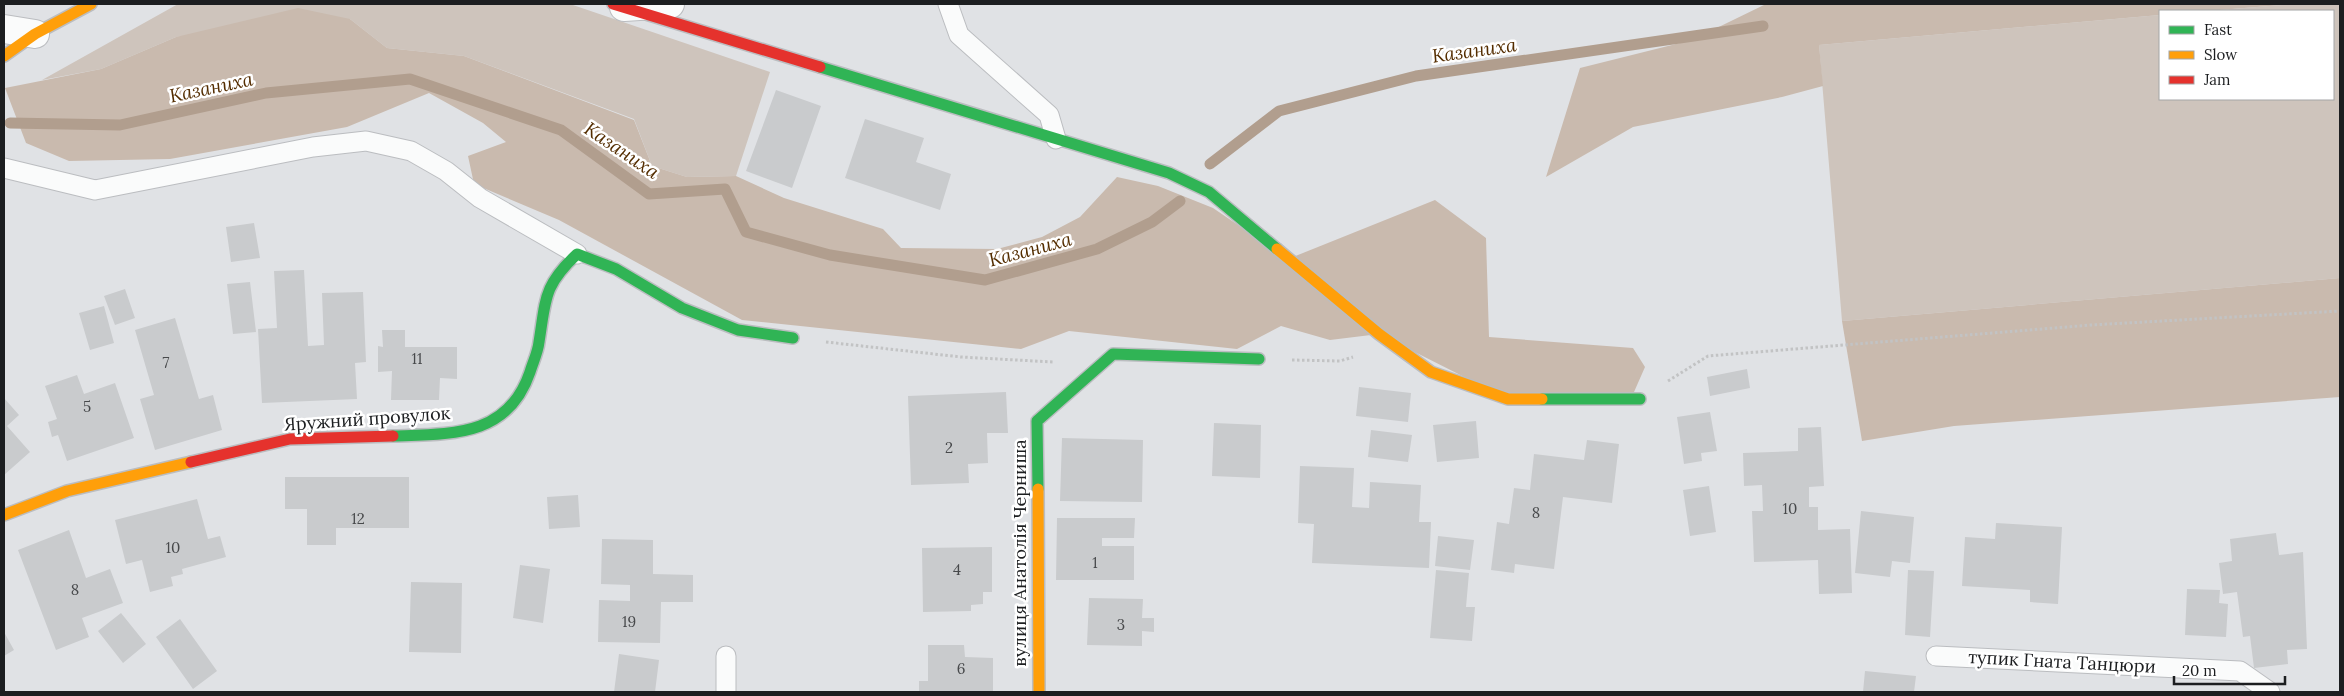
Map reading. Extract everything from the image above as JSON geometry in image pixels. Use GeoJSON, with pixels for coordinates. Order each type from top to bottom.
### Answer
{"type":"FeatureCollection","features":[{"type":"Feature","properties":{"kind":"street"},"geometry":{"type":"LineString","coordinates":[[4,56],[35,34],[92,4]]}},
{"type":"Feature","properties":{"kind":"street"},"geometry":{"type":"LineString","coordinates":[[618,6],[670,4]]}},
{"type":"Feature","properties":{"kind":"street"},"geometry":{"type":"LineString","coordinates":[[618,6],[1169,173],[1209,192],[1395,346],[1431,372],[1508,399],[1640,399]]}},
{"type":"Feature","properties":{"kind":"street"},"geometry":{"type":"LineString","coordinates":[[4,30],[35,34]]}},
{"type":"Feature","properties":{"kind":"street"},"geometry":{"type":"LineString","coordinates":[[577,254],[616,269],[682,308],[738,330],[793,338]]}},
{"type":"Feature","properties":{"kind":"street","name":"Яружний провулок"},"geometry":{"type":"LineString","coordinates":[[4,515],[66,491],[290,439],[450,434],[489,423],[506,413],[524,390],[539,346],[546,294],[560,270],[577,254]]}},
{"type":"Feature","properties":{"kind":"street","name":"вулиця Анатолія Черниша"},"geometry":{"type":"LineString","coordinates":[[1039,692],[1037,421],[1113,354],[1259,359]]}},
{"type":"Feature","properties":{"kind":"lane"},"geometry":{"type":"LineString","coordinates":[[948,4],[959,35],[1049,115],[1056,139]]}},
{"type":"Feature","properties":{"kind":"lane"},"geometry":{"type":"LineString","coordinates":[[4,168],[95,190],[313,147],[366,141],[411,151],[446,171],[480,198],[577,254]]}},
{"type":"Feature","properties":{"kind":"lane"},"geometry":{"type":"LineString","coordinates":[[726,656],[726,692]]}},
{"type":"Feature","properties":{"kind":"lane","name":"тупик Гната Танцюри"},"geometry":{"type":"LineString","coordinates":[[1936,656],[2240,671],[2270,692]]}},
{"type":"Feature","properties":{"kind":"path"},"geometry":{"type":"LineString","coordinates":[[1640,399],[1708,356],[2091,325],[2340,312]]}},
{"type":"Feature","properties":{"kind":"path"},"geometry":{"type":"LineString","coordinates":[[793,338],[961,357],[1061,363],[1091,373]]}},
{"type":"Feature","properties":{"kind":"path"},"geometry":{"type":"LineString","coordinates":[[1259,359],[1340,361],[1395,346]]}},
{"type":"Feature","properties":{"kind":"shaded area"},"geometry":{"type":"Polygon","coordinates":[[[178,4],[570,4],[770,72],[736,176],[687,177],[652,166],[634,119],[464,56],[387,48],[350,19],[176,37],[101,69],[42,80],[178,4]]]}},
{"type":"Feature","properties":{"kind":"shaded area"},"geometry":{"type":"Polygon","coordinates":[[[1766,4],[2294,4],[2219,10],[2159,10],[2159,15],[1819,45],[1823,86],[1782,97],[1633,127],[1546,177],[1580,68],[1692,40],[1766,4]]]}},
{"type":"Feature","properties":{"kind":"shaded area"},"geometry":{"type":"Polygon","coordinates":[[[2294,4],[2340,4],[2340,278],[1842,321],[1819,45],[2159,15],[2159,100],[2334,100],[2334,10],[2219,10],[2294,4]]]}},
{"type":"Feature","properties":{"kind":"shaded area"},"geometry":{"type":"Polygon","coordinates":[[[298,8],[350,19],[387,48],[464,56],[634,120],[652,166],[687,177],[736,176],[784,198],[883,229],[901,248],[997,249],[1042,237],[1080,217],[1117,177],[1158,186],[1213,208],[1288,259],[1435,200],[1486,238],[1489,337],[1633,348],[1645,367],[1634,392],[1508,399],[1379,334],[1330,340],[1281,326],[1237,349],[1069,331],[1021,349],[742,320],[559,220],[474,184],[468,156],[506,142],[483,123],[429,93],[347,127],[170,159],[69,161],[26,143],[5,88],[101,69],[176,37],[298,8]]]}},
{"type":"Feature","properties":{"kind":"shaded area"},"geometry":{"type":"Polygon","coordinates":[[[2340,278],[2340,397],[1954,426],[1862,441],[1842,321],[2340,278]]]}},
{"type":"Feature","properties":{"kind":"building"},"geometry":{"type":"Polygon","coordinates":[[[776,90],[821,106],[792,188],[746,171],[776,90]]]}},
{"type":"Feature","properties":{"kind":"building"},"geometry":{"type":"Polygon","coordinates":[[[865,119],[924,138],[916,162],[951,174],[940,210],[845,178],[865,119]]]}},
{"type":"Feature","properties":{"kind":"building"},"geometry":{"type":"Polygon","coordinates":[[[254,223],[260,258],[231,262],[226,227],[254,223]]]}},
{"type":"Feature","properties":{"kind":"building"},"geometry":{"type":"Polygon","coordinates":[[[304,270],[308,346],[324,345],[322,293],[363,292],[366,362],[355,363],[357,399],[262,403],[258,329],[277,328],[274,271],[304,270]]]}},
{"type":"Feature","properties":{"kind":"building"},"geometry":{"type":"Polygon","coordinates":[[[250,282],[256,332],[233,334],[227,284],[250,282]]]}},
{"type":"Feature","properties":{"kind":"building"},"geometry":{"type":"Polygon","coordinates":[[[125,289],[135,318],[115,325],[104,296],[125,289]]]}},
{"type":"Feature","properties":{"kind":"building"},"geometry":{"type":"Polygon","coordinates":[[[104,306],[114,343],[90,350],[79,313],[104,306]]]}},
{"type":"Feature","properties":{"kind":"building"},"geometry":{"type":"Polygon","coordinates":[[[175,318],[199,399],[213,395],[222,430],[155,450],[140,399],[154,395],[135,330],[175,318]]]}},
{"type":"Feature","properties":{"kind":"building"},"geometry":{"type":"Polygon","coordinates":[[[382,330],[405,330],[405,347],[457,347],[457,379],[440,378],[439,400],[391,400],[392,371],[378,372],[378,346],[383,347],[382,330]]]}},
{"type":"Feature","properties":{"kind":"building"},"geometry":{"type":"Polygon","coordinates":[[[1747,369],[1750,388],[1710,396],[1707,377],[1747,369]]]}},
{"type":"Feature","properties":{"kind":"building"},"geometry":{"type":"Polygon","coordinates":[[[77,375],[84,394],[115,383],[134,438],[67,461],[58,435],[52,437],[48,422],[57,419],[45,386],[77,375]]]}},
{"type":"Feature","properties":{"kind":"building"},"geometry":{"type":"Polygon","coordinates":[[[1359,387],[1411,393],[1408,422],[1356,416],[1359,387]]]}},
{"type":"Feature","properties":{"kind":"building"},"geometry":{"type":"Polygon","coordinates":[[[1006,392],[1008,433],[987,433],[988,463],[968,464],[969,483],[911,485],[908,396],[1006,392]]]}},
{"type":"Feature","properties":{"kind":"building"},"geometry":{"type":"Polygon","coordinates":[[[4,398],[19,415],[7,426],[30,452],[4,475],[4,398]]]}},
{"type":"Feature","properties":{"kind":"building"},"geometry":{"type":"Polygon","coordinates":[[[1710,412],[1717,451],[1701,453],[1702,461],[1684,464],[1677,417],[1710,412]]]}},
{"type":"Feature","properties":{"kind":"building"},"geometry":{"type":"Polygon","coordinates":[[[1476,421],[1479,458],[1437,462],[1433,425],[1476,421]]]}},
{"type":"Feature","properties":{"kind":"building"},"geometry":{"type":"Polygon","coordinates":[[[1214,423],[1261,425],[1260,478],[1212,476],[1214,423]]]}},
{"type":"Feature","properties":{"kind":"building"},"geometry":{"type":"Polygon","coordinates":[[[1821,427],[1824,486],[1809,487],[1809,507],[1818,507],[1818,530],[1850,529],[1852,593],[1819,594],[1818,560],[1754,562],[1752,511],[1763,511],[1762,485],[1744,486],[1743,453],[1798,451],[1798,428],[1821,427]]]}},
{"type":"Feature","properties":{"kind":"building"},"geometry":{"type":"Polygon","coordinates":[[[1371,430],[1412,435],[1408,462],[1368,457],[1371,430]]]}},
{"type":"Feature","properties":{"kind":"building"},"geometry":{"type":"Polygon","coordinates":[[[1062,438],[1143,440],[1142,502],[1060,501],[1062,438]]]}},
{"type":"Feature","properties":{"kind":"building"},"geometry":{"type":"Polygon","coordinates":[[[1587,440],[1619,444],[1612,503],[1563,497],[1554,569],[1515,564],[1514,573],[1491,570],[1497,522],[1509,524],[1514,488],[1530,490],[1534,454],[1584,460],[1587,440]]]}},
{"type":"Feature","properties":{"kind":"building"},"geometry":{"type":"Polygon","coordinates":[[[1300,466],[1354,468],[1352,507],[1369,508],[1370,482],[1421,485],[1419,522],[1431,522],[1429,568],[1312,563],[1314,524],[1298,523],[1300,466]]]}},
{"type":"Feature","properties":{"kind":"building"},"geometry":{"type":"Polygon","coordinates":[[[285,477],[409,477],[409,528],[336,528],[336,545],[307,545],[307,509],[285,509],[285,477]]]}},
{"type":"Feature","properties":{"kind":"building"},"geometry":{"type":"Polygon","coordinates":[[[1709,486],[1716,532],[1690,536],[1683,490],[1709,486]]]}},
{"type":"Feature","properties":{"kind":"building"},"geometry":{"type":"Polygon","coordinates":[[[578,495],[580,527],[549,529],[547,497],[578,495]]]}},
{"type":"Feature","properties":{"kind":"building"},"geometry":{"type":"Polygon","coordinates":[[[197,499],[208,539],[220,536],[226,557],[182,569],[183,574],[171,577],[173,586],[150,592],[142,560],[126,564],[115,520],[197,499]]]}},
{"type":"Feature","properties":{"kind":"building"},"geometry":{"type":"Polygon","coordinates":[[[1861,511],[1914,517],[1910,563],[1892,561],[1890,577],[1855,573],[1861,511]]]}},
{"type":"Feature","properties":{"kind":"building"},"geometry":{"type":"Polygon","coordinates":[[[1057,518],[1135,518],[1134,538],[1102,538],[1102,546],[1134,546],[1134,580],[1056,580],[1057,518]]]}},
{"type":"Feature","properties":{"kind":"building"},"geometry":{"type":"Polygon","coordinates":[[[1996,523],[2062,527],[2058,604],[2030,602],[2030,590],[1962,586],[1965,537],[1995,539],[1996,523]]]}},
{"type":"Feature","properties":{"kind":"building"},"geometry":{"type":"Polygon","coordinates":[[[69,530],[86,578],[110,569],[123,603],[82,618],[89,637],[56,650],[18,550],[69,530]]]}},
{"type":"Feature","properties":{"kind":"building"},"geometry":{"type":"Polygon","coordinates":[[[2276,533],[2279,555],[2303,552],[2307,649],[2287,650],[2288,664],[2254,668],[2250,636],[2243,637],[2237,592],[2223,594],[2219,563],[2232,561],[2230,539],[2276,533]]]}},
{"type":"Feature","properties":{"kind":"building"},"geometry":{"type":"Polygon","coordinates":[[[1438,536],[1474,540],[1470,570],[1435,566],[1438,536]]]}},
{"type":"Feature","properties":{"kind":"building"},"geometry":{"type":"Polygon","coordinates":[[[602,539],[653,540],[653,574],[693,575],[693,602],[661,602],[660,643],[598,642],[599,600],[630,601],[630,585],[601,584],[602,539]]]}},
{"type":"Feature","properties":{"kind":"building"},"geometry":{"type":"Polygon","coordinates":[[[992,547],[992,592],[983,592],[983,604],[971,605],[971,611],[923,612],[922,548],[992,547]]]}},
{"type":"Feature","properties":{"kind":"building"},"geometry":{"type":"Polygon","coordinates":[[[520,565],[550,569],[543,623],[513,618],[520,565]]]}},
{"type":"Feature","properties":{"kind":"building"},"geometry":{"type":"Polygon","coordinates":[[[1436,570],[1469,573],[1466,607],[1475,607],[1472,641],[1430,638],[1436,570]]]}},
{"type":"Feature","properties":{"kind":"building"},"geometry":{"type":"Polygon","coordinates":[[[1908,570],[1934,571],[1930,637],[1905,635],[1908,570]]]}},
{"type":"Feature","properties":{"kind":"building"},"geometry":{"type":"Polygon","coordinates":[[[411,582],[462,583],[461,653],[409,652],[411,582]]]}},
{"type":"Feature","properties":{"kind":"building"},"geometry":{"type":"Polygon","coordinates":[[[2187,589],[2220,590],[2219,603],[2228,604],[2226,637],[2185,635],[2187,589]]]}},
{"type":"Feature","properties":{"kind":"building"},"geometry":{"type":"Polygon","coordinates":[[[1089,598],[1143,599],[1142,618],[1154,618],[1154,632],[1142,631],[1142,646],[1087,645],[1089,598]]]}},
{"type":"Feature","properties":{"kind":"building"},"geometry":{"type":"Polygon","coordinates":[[[121,613],[146,644],[123,663],[98,631],[121,613]]]}},
{"type":"Feature","properties":{"kind":"building"},"geometry":{"type":"Polygon","coordinates":[[[180,619],[217,671],[193,689],[156,637],[180,619]]]}},
{"type":"Feature","properties":{"kind":"building"},"geometry":{"type":"Polygon","coordinates":[[[4,632],[14,650],[4,656],[4,632]]]}},
{"type":"Feature","properties":{"kind":"building"},"geometry":{"type":"Polygon","coordinates":[[[928,645],[964,645],[965,657],[993,658],[993,692],[919,692],[919,681],[928,681],[928,645]]]}},
{"type":"Feature","properties":{"kind":"building"},"geometry":{"type":"Polygon","coordinates":[[[619,654],[659,660],[655,692],[614,692],[619,654]]]}},
{"type":"Feature","properties":{"kind":"building"},"geometry":{"type":"Polygon","coordinates":[[[1865,671],[1916,676],[1914,692],[1863,692],[1865,671]]]}},
{"type":"Feature","properties":{"kind":"waterway","name":"Казаниха"},"geometry":{"type":"LineString","coordinates":[[1210,164],[1279,111],[1416,76],[1763,26]]}},
{"type":"Feature","properties":{"kind":"waterway","name":"Казаниха"},"geometry":{"type":"LineString","coordinates":[[10,123],[120,125],[266,93],[410,79],[561,130],[649,194],[725,189],[746,232],[830,255],[985,280],[1097,249],[1152,222],[1180,201]]}},
{"type":"Feature","properties":{"kind":"traffic: fast"},"geometry":{"type":"LineString","coordinates":[[820,67],[1169,173],[1209,192],[1277,249]]}},
{"type":"Feature","properties":{"kind":"traffic: fast"},"geometry":{"type":"LineString","coordinates":[[393,436],[436,434],[475,428],[493,420],[508,409],[520,393],[538,350],[545,304],[552,285],[566,265],[577,254],[616,269],[682,308],[738,330],[793,338]]}},
{"type":"Feature","properties":{"kind":"traffic: fast"},"geometry":{"type":"LineString","coordinates":[[1038,489],[1037,421],[1113,354],[1259,359]]}},
{"type":"Feature","properties":{"kind":"traffic: fast"},"geometry":{"type":"LineString","coordinates":[[1542,399],[1640,399]]}},
{"type":"Feature","properties":{"kind":"traffic: slow"},"geometry":{"type":"LineString","coordinates":[[4,56],[35,34],[91,4]]}},
{"type":"Feature","properties":{"kind":"traffic: slow"},"geometry":{"type":"LineString","coordinates":[[1277,249],[1379,334],[1431,372],[1508,399],[1542,399]]}},
{"type":"Feature","properties":{"kind":"traffic: slow"},"geometry":{"type":"LineString","coordinates":[[4,515],[67,491],[191,462]]}},
{"type":"Feature","properties":{"kind":"traffic: slow"},"geometry":{"type":"LineString","coordinates":[[1038,489],[1039,692]]}},
{"type":"Feature","properties":{"kind":"traffic: jam"},"geometry":{"type":"LineString","coordinates":[[613,4],[820,67]]}},
{"type":"Feature","properties":{"kind":"traffic: jam"},"geometry":{"type":"LineString","coordinates":[[191,462],[290,439],[393,436]]}}]}
